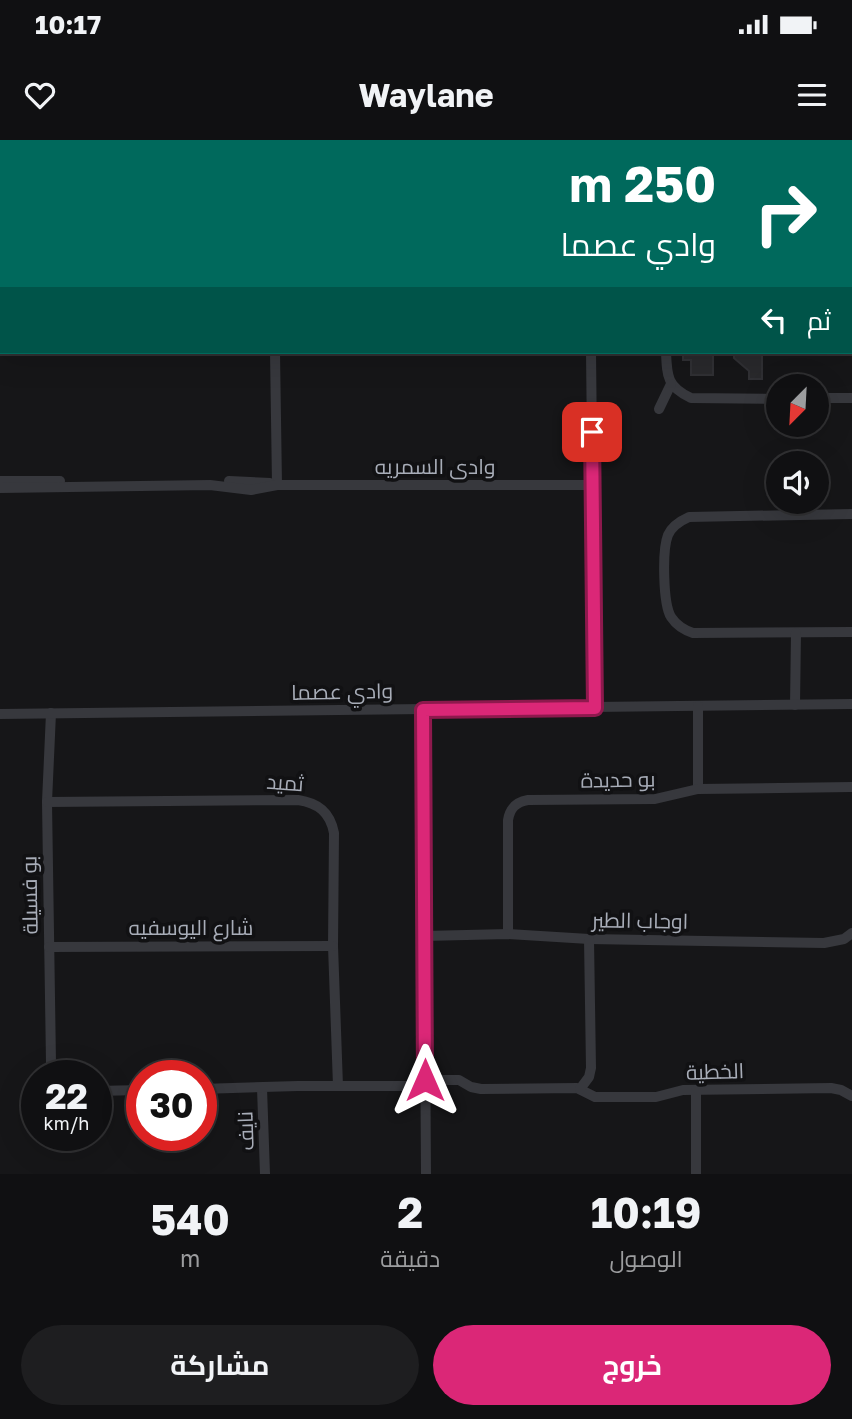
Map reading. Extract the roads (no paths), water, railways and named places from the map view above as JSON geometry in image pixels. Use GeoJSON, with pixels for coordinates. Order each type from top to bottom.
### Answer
{"type":"FeatureCollection","features":[{"type":"Feature","properties":{"kind":"street"},"geometry":{"type":"LineString","coordinates":[[275,354],[277,485]]}},
{"type":"Feature","properties":{"kind":"street"},"geometry":{"type":"LineString","coordinates":[[591,354],[595,708]]}},
{"type":"Feature","properties":{"kind":"street"},"geometry":{"type":"LineString","coordinates":[[666,354],[667,373],[671,384],[680,393],[691,398],[766,398]]}},
{"type":"Feature","properties":{"kind":"street"},"geometry":{"type":"LineString","coordinates":[[659,409],[671,384]]}},
{"type":"Feature","properties":{"kind":"street"},"geometry":{"type":"LineString","coordinates":[[830,398],[852,398]]}},
{"type":"Feature","properties":{"kind":"street","name":"وادى السمريه"},"geometry":{"type":"LineString","coordinates":[[0,481],[202,479],[277,485]]}},
{"type":"Feature","properties":{"kind":"street","name":"وادى السمريه"},"geometry":{"type":"LineString","coordinates":[[0,488],[210,485],[251,490],[277,485],[592,485]]}},
{"type":"Feature","properties":{"kind":"street"},"geometry":{"type":"LineString","coordinates":[[852,514],[698,516],[680,521],[668,535],[666,544],[667,607],[676,624],[693,633],[852,632]]}},
{"type":"Feature","properties":{"kind":"street"},"geometry":{"type":"LineString","coordinates":[[795,705],[796,633]]}},
{"type":"Feature","properties":{"kind":"street","name":"وادي عصما"},"geometry":{"type":"LineString","coordinates":[[0,714],[852,704]]}},
{"type":"Feature","properties":{"kind":"street"},"geometry":{"type":"LineString","coordinates":[[698,706],[698,789]]}},
{"type":"Feature","properties":{"kind":"street"},"geometry":{"type":"LineString","coordinates":[[423,710],[426,1174]]}},
{"type":"Feature","properties":{"kind":"street","name":"بو فسيلة"},"geometry":{"type":"LineString","coordinates":[[51,713],[47,802],[51,1060]]}},
{"type":"Feature","properties":{"kind":"street","name":"بو حديدة"},"geometry":{"type":"LineString","coordinates":[[508,933],[508,820],[515,805],[528,800],[655,799],[698,789],[852,787]]}},
{"type":"Feature","properties":{"kind":"street","name":"ثميد"},"geometry":{"type":"LineString","coordinates":[[47,802],[298,800],[317,805],[328,815],[334,833],[333,946],[338,1086]]}},
{"type":"Feature","properties":{"kind":"street","name":"اوجاب الطير"},"geometry":{"type":"LineString","coordinates":[[424,936],[508,933],[589,939],[824,943],[844,939],[852,934]]}},
{"type":"Feature","properties":{"kind":"street"},"geometry":{"type":"LineString","coordinates":[[580,1089],[587,1082],[592,1068],[589,939]]}},
{"type":"Feature","properties":{"kind":"street","name":"شارع اليوسفيه"},"geometry":{"type":"LineString","coordinates":[[49,947],[333,946]]}},
{"type":"Feature","properties":{"kind":"street","name":"الخطية"},"geometry":{"type":"LineString","coordinates":[[425,1083],[459,1080],[481,1089],[573,1087],[595,1097],[656,1097],[696,1090],[831,1088],[852,1096]]}},
{"type":"Feature","properties":{"kind":"street"},"geometry":{"type":"LineString","coordinates":[[217,1089],[425,1083]]}},
{"type":"Feature","properties":{"kind":"street","name":"نايف"},"geometry":{"type":"LineString","coordinates":[[262,1088],[265,1174]]}},
{"type":"Feature","properties":{"kind":"street"},"geometry":{"type":"LineString","coordinates":[[696,1090],[696,1174]]}}]}
